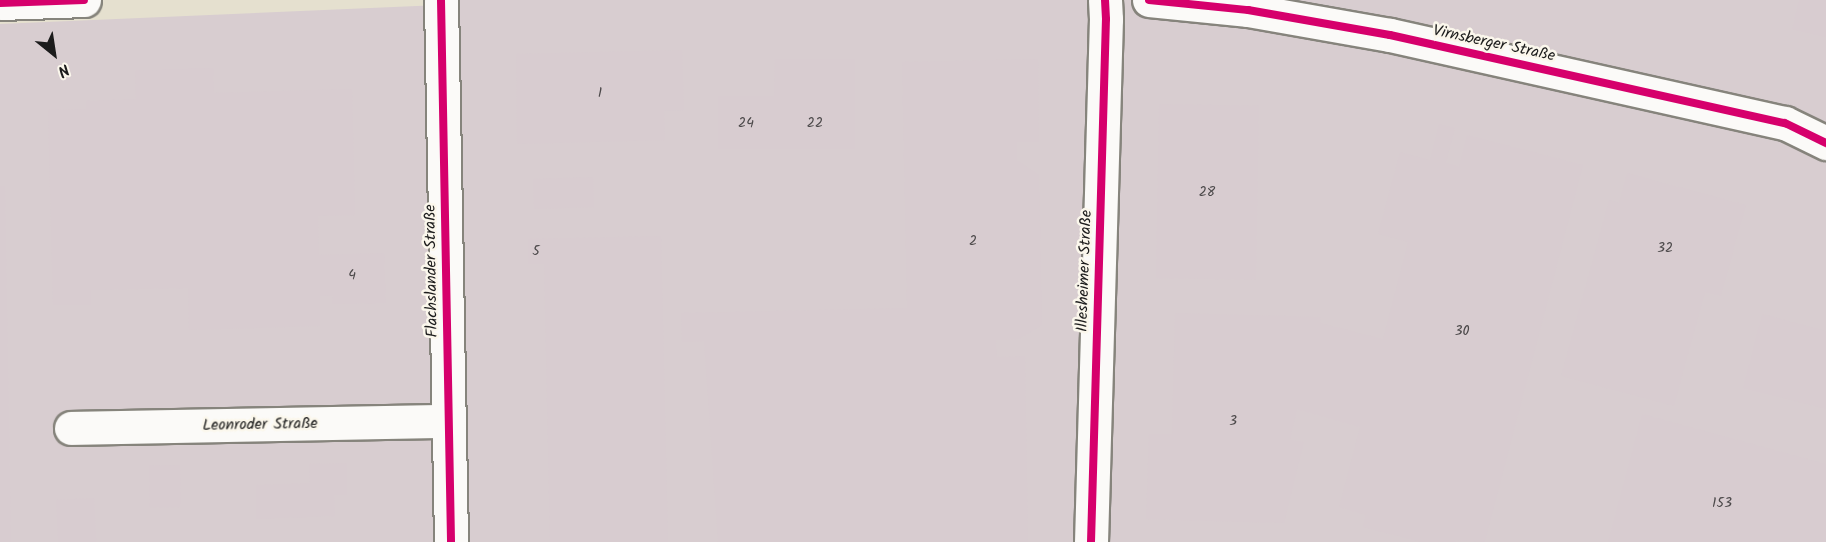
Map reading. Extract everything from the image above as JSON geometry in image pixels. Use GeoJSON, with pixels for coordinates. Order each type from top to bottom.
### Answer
{"type":"FeatureCollection","features":[{"type":"Feature","properties":{"kind":"street"},"geometry":{"type":"LineString","coordinates":[[0,3],[84,0]]}},
{"type":"Feature","properties":{"kind":"street","name":"Flachslander Straße"},"geometry":{"type":"LineString","coordinates":[[441,0],[451,542]]}},
{"type":"Feature","properties":{"kind":"street","name":"Illesheimer Straße"},"geometry":{"type":"LineString","coordinates":[[1091,542],[1105,0]]}},
{"type":"Feature","properties":{"kind":"street","name":"Virnsberger Straße"},"geometry":{"type":"LineString","coordinates":[[1149,0],[1248,10],[1337,25],[1785,123],[1826,143]]}},
{"type":"Feature","properties":{"kind":"street","name":"Virnsberger Straße"},"geometry":{"type":"LineString","coordinates":[[1785,123],[1826,120]]}},
{"type":"Feature","properties":{"kind":"street","name":"Leonroder Straße"},"geometry":{"type":"LineString","coordinates":[[72,428],[448,421]]}},
{"type":"Feature","properties":{"kind":"shaded area"},"geometry":{"type":"Polygon","coordinates":[[[440,0],[1826,0],[1826,542],[0,542],[0,24],[440,5],[440,0]]]}},
{"type":"Feature","properties":{"kind":"building"},"geometry":{"type":"Polygon","coordinates":[[[1799,0],[1826,0],[1826,37],[1792,29],[1799,0]]]}},
{"type":"Feature","properties":{"kind":"building"},"geometry":{"type":"Polygon","coordinates":[[[682,50],[684,110],[664,111],[665,140],[517,144],[516,54],[682,50]]]}},
{"type":"Feature","properties":{"kind":"building"},"geometry":{"type":"Polygon","coordinates":[[[775,59],[855,59],[855,149],[718,149],[718,96],[774,96],[775,59]]]}},
{"type":"Feature","properties":{"kind":"building"},"geometry":{"type":"Polygon","coordinates":[[[1038,59],[1039,142],[1017,142],[1017,160],[1039,175],[1042,325],[1019,339],[996,340],[997,357],[1025,356],[1028,542],[718,542],[704,341],[682,342],[681,313],[907,308],[902,62],[1038,59]]]}},
{"type":"Feature","properties":{"kind":"building"},"geometry":{"type":"Polygon","coordinates":[[[213,68],[214,93],[352,89],[355,215],[318,216],[319,255],[384,253],[386,303],[332,304],[333,295],[320,296],[320,326],[189,330],[188,288],[91,290],[91,305],[53,305],[48,110],[86,109],[86,101],[136,99],[135,71],[213,68]]]}},
{"type":"Feature","properties":{"kind":"building"},"geometry":{"type":"Polygon","coordinates":[[[1159,104],[1259,106],[1256,280],[1156,278],[1159,104]]]}},
{"type":"Feature","properties":{"kind":"building"},"geometry":{"type":"Polygon","coordinates":[[[1439,124],[1455,128],[1446,163],[1459,167],[1467,135],[1583,165],[1485,542],[1456,540],[1455,542],[1421,542],[1363,527],[1366,515],[1339,507],[1360,427],[1297,409],[1290,440],[1304,442],[1284,523],[1146,519],[1149,434],[1172,434],[1175,313],[1321,317],[1320,323],[1383,339],[1408,242],[1378,234],[1400,152],[1430,160],[1439,124]]]}},
{"type":"Feature","properties":{"kind":"building"},"geometry":{"type":"Polygon","coordinates":[[[1627,173],[1746,205],[1721,296],[1705,292],[1674,406],[1561,376],[1609,200],[1619,203],[1627,173]]]}},
{"type":"Feature","properties":{"kind":"building"},"geometry":{"type":"Polygon","coordinates":[[[593,177],[594,207],[534,209],[533,179],[593,177]]]}},
{"type":"Feature","properties":{"kind":"building"},"geometry":{"type":"Polygon","coordinates":[[[0,186],[5,186],[11,542],[0,542],[0,186]]]}},
{"type":"Feature","properties":{"kind":"building"},"geometry":{"type":"Polygon","coordinates":[[[661,236],[668,542],[550,542],[544,264],[528,264],[528,239],[661,236]]]}},
{"type":"Feature","properties":{"kind":"building"},"geometry":{"type":"Polygon","coordinates":[[[1762,314],[1826,331],[1826,409],[1743,388],[1762,314]]]}},
{"type":"Feature","properties":{"kind":"building"},"geometry":{"type":"Polygon","coordinates":[[[1642,414],[1826,464],[1826,542],[1608,542],[1642,414]]]}},
{"type":"Feature","properties":{"kind":"building"},"geometry":{"type":"Polygon","coordinates":[[[347,463],[347,495],[334,495],[335,516],[256,519],[256,485],[310,483],[309,464],[347,463]]]}},
{"type":"Feature","properties":{"kind":"building"},"geometry":{"type":"Polygon","coordinates":[[[180,465],[181,507],[150,508],[149,466],[180,465]]]}},
{"type":"Feature","properties":{"kind":"building"},"geometry":{"type":"Polygon","coordinates":[[[94,498],[96,542],[58,542],[56,500],[94,498]]]}},
{"type":"Feature","properties":{"kind":"cycle path"},"geometry":{"type":"LineString","coordinates":[[0,3],[84,0]]}},
{"type":"Feature","properties":{"kind":"cycle path"},"geometry":{"type":"LineString","coordinates":[[441,0],[451,542]]}},
{"type":"Feature","properties":{"kind":"cycle path"},"geometry":{"type":"LineString","coordinates":[[1091,542],[1105,0]]}},
{"type":"Feature","properties":{"kind":"cycle path"},"geometry":{"type":"LineString","coordinates":[[1149,0],[1248,10],[1390,35],[1785,123],[1826,143]]}}]}
